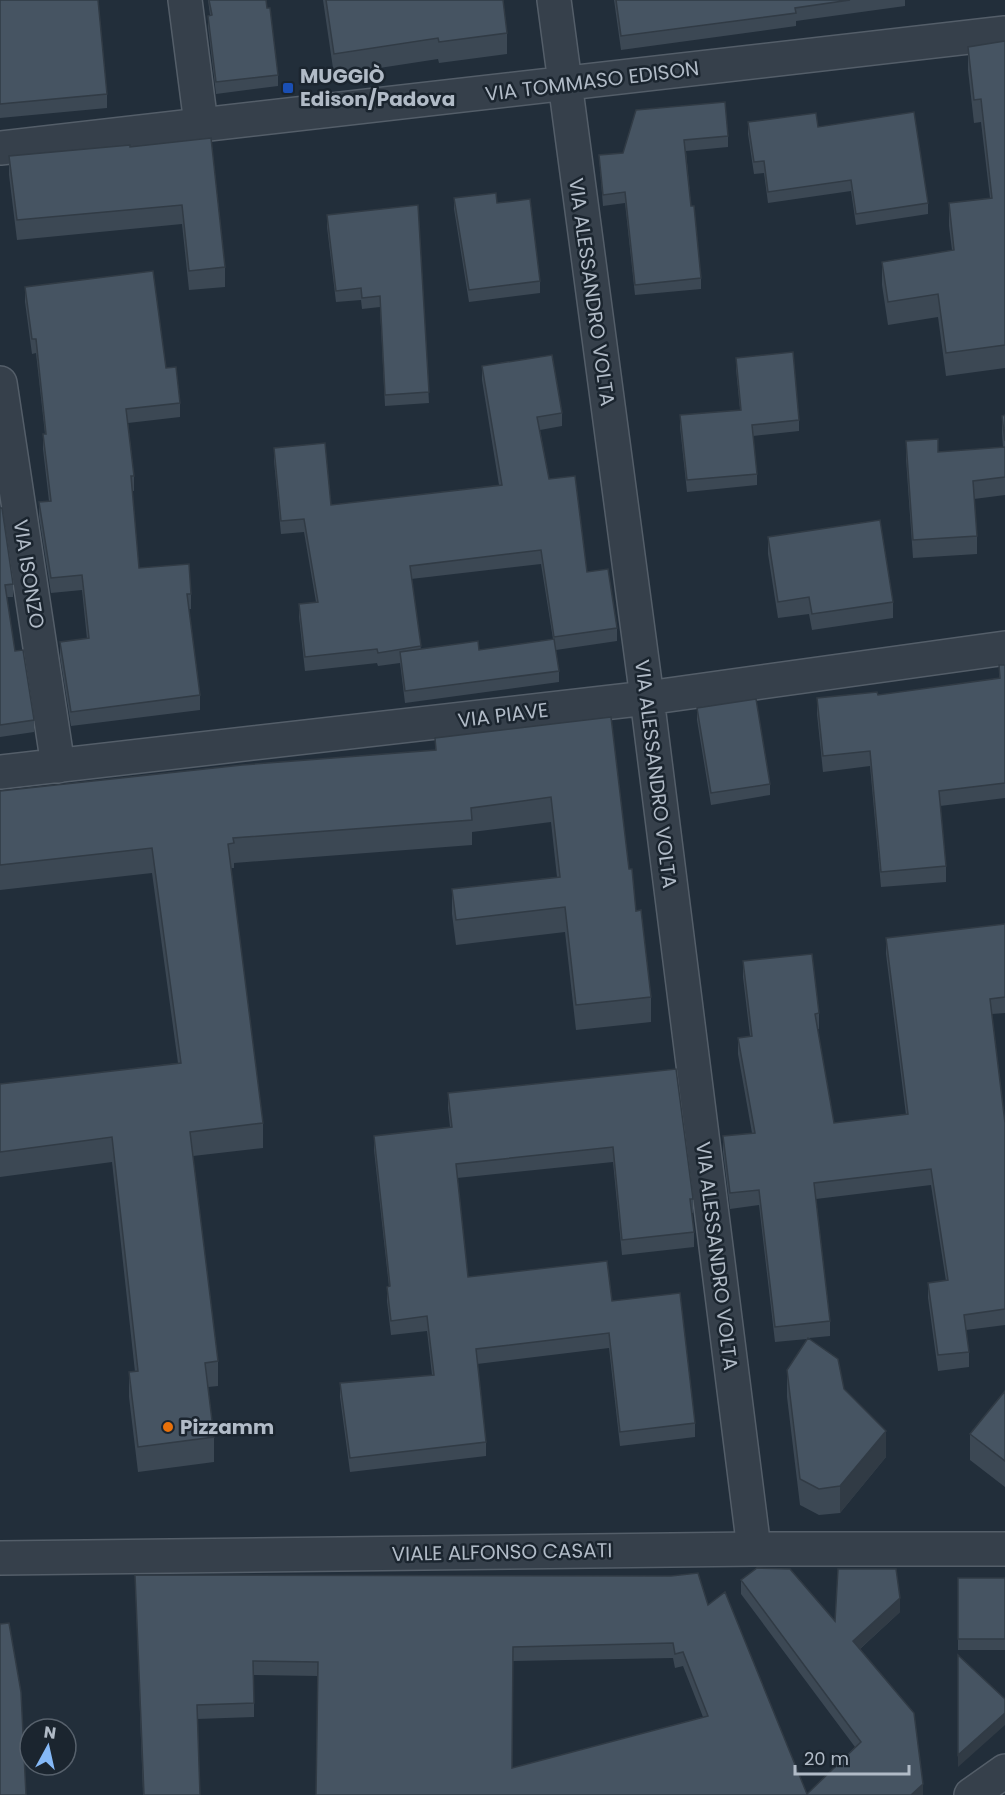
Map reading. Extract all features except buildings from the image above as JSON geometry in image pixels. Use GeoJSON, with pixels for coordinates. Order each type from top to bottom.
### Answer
{"type":"FeatureCollection","features":[{"type":"Feature","properties":{"kind":"street"},"geometry":{"type":"LineString","coordinates":[[185,0],[201,124]]}},
{"type":"Feature","properties":{"kind":"street","name":"VIA ALESSANDRO VOLTA"},"geometry":{"type":"LineString","coordinates":[[554,0],[563,85],[647,698],[754,1549]]}},
{"type":"Feature","properties":{"kind":"street","name":"VIA TOMMASO EDISON"},"geometry":{"type":"LineString","coordinates":[[0,148],[1005,33]]}},
{"type":"Feature","properties":{"kind":"street","name":"VIA ISONZO"},"geometry":{"type":"LineString","coordinates":[[0,383],[58,766]]}},
{"type":"Feature","properties":{"kind":"street","name":"VIA PIAVE"},"geometry":{"type":"LineString","coordinates":[[0,772],[647,698],[1005,648]]}},
{"type":"Feature","properties":{"kind":"street","name":"VIALE ALFONSO CASATI"},"geometry":{"type":"LineString","coordinates":[[0,1558],[754,1549],[1005,1549]]}},
{"type":"Feature","properties":{"kind":"street"},"geometry":{"type":"LineString","coordinates":[[971,1795],[1005,1771]]}},
{"type":"Feature","properties":{"kind":"place","name":"MUGGIÒ Edison/Padova"},"geometry":{"type":"Point","coordinates":[288,88]}},
{"type":"Feature","properties":{"kind":"place","name":"Pizzamm"},"geometry":{"type":"Point","coordinates":[168,1427]}}]}
